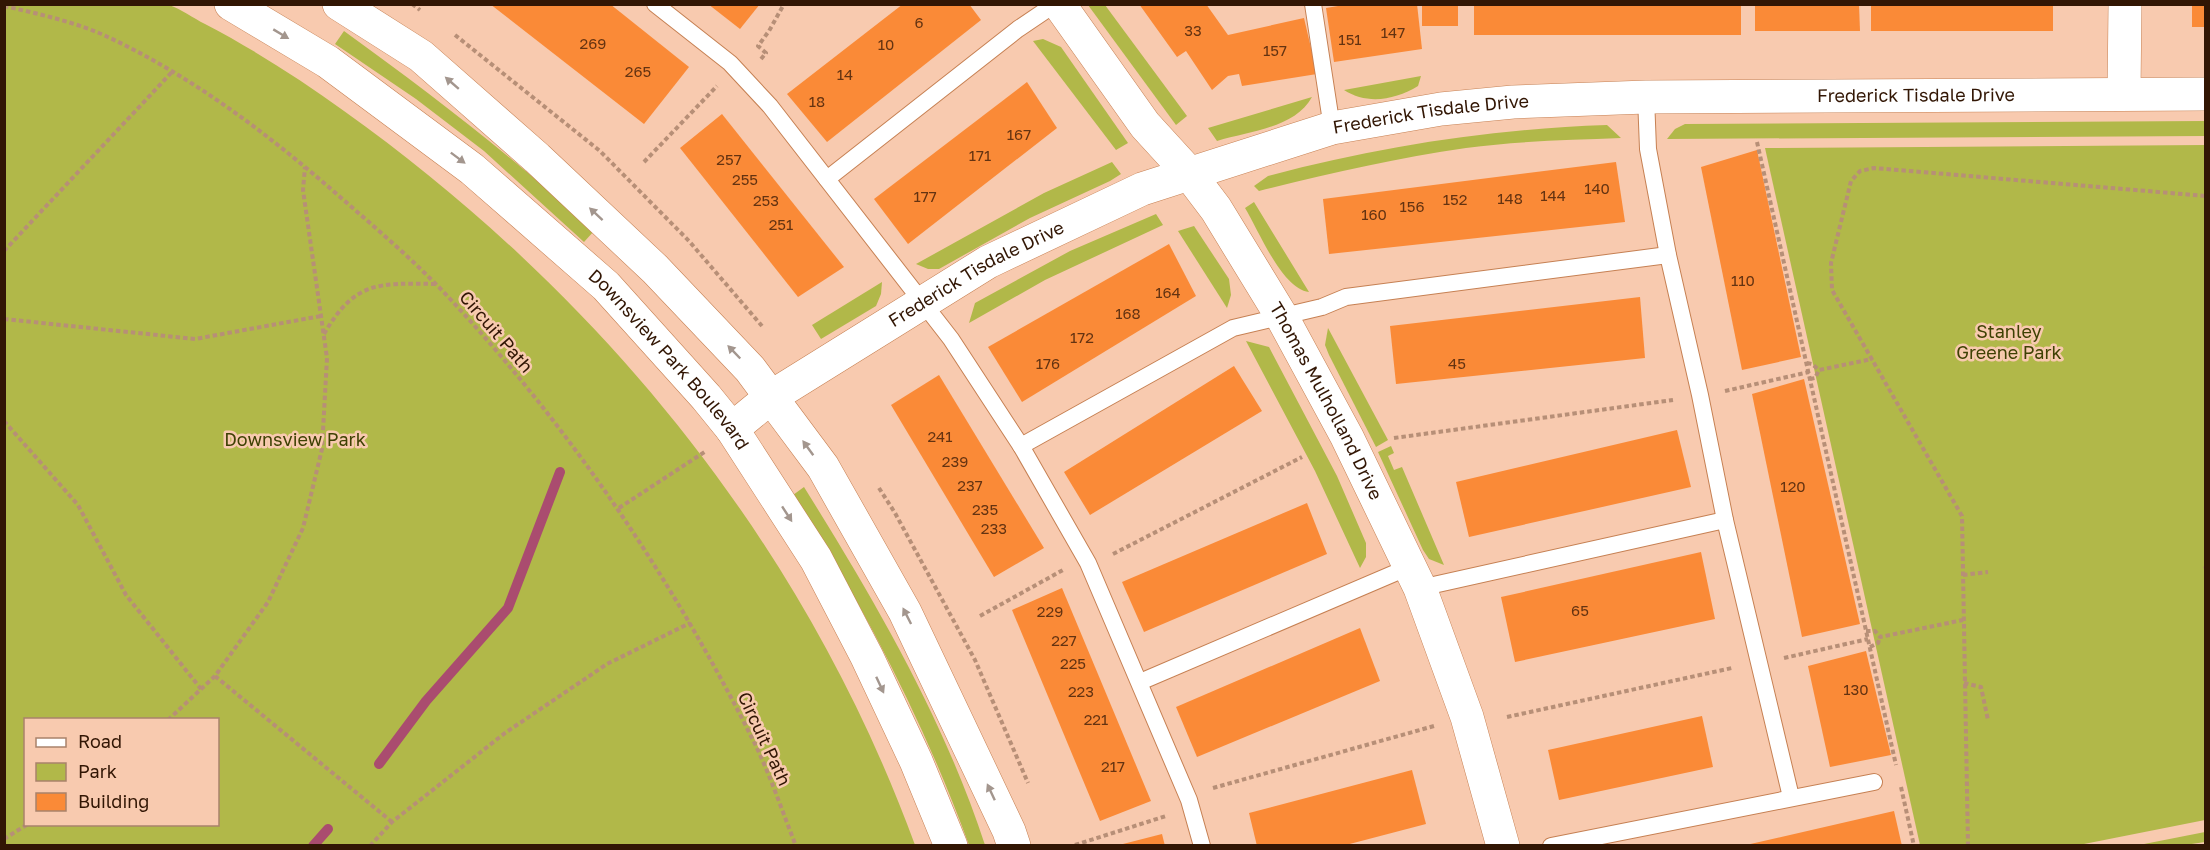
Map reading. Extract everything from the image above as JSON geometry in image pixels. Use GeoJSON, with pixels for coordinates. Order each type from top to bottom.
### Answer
{"type":"FeatureCollection","features":[{"type":"Feature","properties":{"kind":"street"},"geometry":{"type":"LineString","coordinates":[[339,4],[421,56],[537,158],[655,269],[750,369],[823,467],[905,612],[1009,831],[1014,846]]}},
{"type":"Feature","properties":{"kind":"street","name":"Thomas Mulholland Drive"},"geometry":{"type":"LineString","coordinates":[[1057,4],[1145,125],[1188,172],[1216,209],[1282,317],[1347,437],[1414,578],[1467,717],[1503,846]]}},
{"type":"Feature","properties":{"kind":"street"},"geometry":{"type":"LineString","coordinates":[[2124,93],[2125,4]]}},
{"type":"Feature","properties":{"kind":"street","name":"Downsview Park Boulevard"},"geometry":{"type":"LineString","coordinates":[[248,9],[328,62],[472,169],[606,286],[732,429],[816,559],[872,667],[916,761],[951,846]]}},
{"type":"Feature","properties":{"kind":"street","name":"Frederick Tisdale Drive"},"geometry":{"type":"LineString","coordinates":[[732,429],[771,397],[988,262],[1142,189],[1188,172],[1332,128],[1441,109],[1513,102],[1646,97],[2205,94]]}},
{"type":"Feature","properties":{"kind":"lane"},"geometry":{"type":"LineString","coordinates":[[655,4],[730,63],[770,106],[951,339],[1021,446],[1088,563],[1189,800],[1203,846]]}},
{"type":"Feature","properties":{"kind":"lane"},"geometry":{"type":"LineString","coordinates":[[827,179],[1018,29],[1057,4]]}},
{"type":"Feature","properties":{"kind":"lane"},"geometry":{"type":"LineString","coordinates":[[1313,4],[1332,128]]}},
{"type":"Feature","properties":{"kind":"lane"},"geometry":{"type":"LineString","coordinates":[[1646,97],[1648,149],[1668,255],[1700,395],[1725,520],[1791,797]]}},
{"type":"Feature","properties":{"kind":"lane"},"geometry":{"type":"LineString","coordinates":[[1021,446],[1233,328],[1282,317],[1346,297],[1668,255]]}},
{"type":"Feature","properties":{"kind":"lane"},"geometry":{"type":"LineString","coordinates":[[1140,682],[1414,578],[1725,520]]}},
{"type":"Feature","properties":{"kind":"lane"},"geometry":{"type":"LineString","coordinates":[[1551,846],[1874,782]]}},
{"type":"Feature","properties":{"kind":"path"},"geometry":{"type":"LineString","coordinates":[[412,4],[421,11]]}},
{"type":"Feature","properties":{"kind":"path"},"geometry":{"type":"LineString","coordinates":[[763,57],[766,53],[758,46],[784,4]]}},
{"type":"Feature","properties":{"kind":"path","name":"Circuit Path"},"geometry":{"type":"LineString","coordinates":[[4,6],[106,36],[172,72],[234,111],[305,166],[379,230],[435,284],[513,369],[619,508],[690,623],[754,743],[796,846]]}},
{"type":"Feature","properties":{"kind":"path"},"geometry":{"type":"LineString","coordinates":[[450,32],[534,96],[600,151],[689,241],[763,328]]}},
{"type":"Feature","properties":{"kind":"path"},"geometry":{"type":"LineString","coordinates":[[4,251],[172,72]]}},
{"type":"Feature","properties":{"kind":"path"},"geometry":{"type":"LineString","coordinates":[[644,162],[723,80]]}},
{"type":"Feature","properties":{"kind":"path"},"geometry":{"type":"LineString","coordinates":[[1757,142],[1914,846]]}},
{"type":"Feature","properties":{"kind":"path"},"geometry":{"type":"LineString","coordinates":[[170,718],[215,676],[268,602],[303,528],[322,449],[327,358],[303,190],[305,166]]}},
{"type":"Feature","properties":{"kind":"path"},"geometry":{"type":"LineString","coordinates":[[1968,846],[1962,516],[1832,290],[1830,263],[1851,181],[1860,171],[1874,168],[2205,196]]}},
{"type":"Feature","properties":{"kind":"path"},"geometry":{"type":"LineString","coordinates":[[324,334],[338,309],[361,291],[384,285],[435,284]]}},
{"type":"Feature","properties":{"kind":"path"},"geometry":{"type":"LineString","coordinates":[[4,319],[195,339],[321,316]]}},
{"type":"Feature","properties":{"kind":"path"},"geometry":{"type":"LineString","coordinates":[[1819,370],[1872,359]]}},
{"type":"Feature","properties":{"kind":"path"},"geometry":{"type":"LineString","coordinates":[[1807,363],[1819,370]]}},
{"type":"Feature","properties":{"kind":"path"},"geometry":{"type":"LineString","coordinates":[[1810,379],[1815,378],[1819,370]]}},
{"type":"Feature","properties":{"kind":"path"},"geometry":{"type":"LineString","coordinates":[[1729,390],[1809,372]]}},
{"type":"Feature","properties":{"kind":"path"},"geometry":{"type":"LineString","coordinates":[[1394,438],[1661,402]]}},
{"type":"Feature","properties":{"kind":"path"},"geometry":{"type":"LineString","coordinates":[[4,421],[78,505],[126,595],[201,689]]}},
{"type":"Feature","properties":{"kind":"path"},"geometry":{"type":"LineString","coordinates":[[619,508],[707,451],[732,429]]}},
{"type":"Feature","properties":{"kind":"path"},"geometry":{"type":"LineString","coordinates":[[1108,556],[1302,457]]}},
{"type":"Feature","properties":{"kind":"path"},"geometry":{"type":"LineString","coordinates":[[980,616],[1060,572]]}},
{"type":"Feature","properties":{"kind":"path"},"geometry":{"type":"LineString","coordinates":[[1964,576],[1988,572]]}},
{"type":"Feature","properties":{"kind":"path"},"geometry":{"type":"LineString","coordinates":[[1880,637],[1963,620]]}},
{"type":"Feature","properties":{"kind":"path"},"geometry":{"type":"LineString","coordinates":[[369,846],[392,822],[514,726],[607,664],[690,623]]}},
{"type":"Feature","properties":{"kind":"path"},"geometry":{"type":"LineString","coordinates":[[1866,631],[1875,631],[1880,637]]}},
{"type":"Feature","properties":{"kind":"path"},"geometry":{"type":"LineString","coordinates":[[1870,647],[1878,643],[1880,637]]}},
{"type":"Feature","properties":{"kind":"path"},"geometry":{"type":"LineString","coordinates":[[1785,658],[1868,639]]}},
{"type":"Feature","properties":{"kind":"path"},"geometry":{"type":"LineString","coordinates":[[1507,717],[1735,668]]}},
{"type":"Feature","properties":{"kind":"path"},"geometry":{"type":"LineString","coordinates":[[215,676],[392,822]]}},
{"type":"Feature","properties":{"kind":"path"},"geometry":{"type":"LineString","coordinates":[[1964,683],[1981,687],[1988,720]]}},
{"type":"Feature","properties":{"kind":"path"},"geometry":{"type":"LineString","coordinates":[[1216,787],[1405,734]]}},
{"type":"Feature","properties":{"kind":"path"},"geometry":{"type":"LineString","coordinates":[[1075,845],[1163,817]]}},
{"type":"Feature","properties":{"kind":"path"},"geometry":{"type":"LineString","coordinates":[[4,839],[26,826]]}},
{"type":"Feature","properties":{"kind":"green space","name":"Downsview Park"},"geometry":{"type":"Polygon","coordinates":[[[152,3],[174,7],[241,44],[344,111],[438,183],[527,262],[609,345],[685,435],[754,530],[816,630],[870,735],[915,845],[5,845],[5,4],[152,3]]]}},
{"type":"Feature","properties":{"kind":"green space"},"geometry":{"type":"Polygon","coordinates":[[[1088,5],[1105,5],[1187,116],[1176,125],[1088,5]]]}},
{"type":"Feature","properties":{"kind":"green space"},"geometry":{"type":"Polygon","coordinates":[[[344,31],[472,127],[594,231],[584,242],[484,151],[416,99],[335,44],[344,31]]]}},
{"type":"Feature","properties":{"kind":"green space"},"geometry":{"type":"Polygon","coordinates":[[[1043,39],[1061,47],[1128,143],[1116,150],[1033,41],[1043,39]]]}},
{"type":"Feature","properties":{"kind":"green space"},"geometry":{"type":"Polygon","coordinates":[[[1421,76],[1418,86],[1400,95],[1381,99],[1362,98],[1344,90],[1421,76]]]}},
{"type":"Feature","properties":{"kind":"green space"},"geometry":{"type":"Polygon","coordinates":[[[1312,97],[1295,116],[1270,127],[1217,141],[1208,128],[1312,97]]]}},
{"type":"Feature","properties":{"kind":"green space"},"geometry":{"type":"Polygon","coordinates":[[[2205,121],[2205,136],[1667,139],[1675,129],[1685,124],[2205,121]]]}},
{"type":"Feature","properties":{"kind":"green space"},"geometry":{"type":"Polygon","coordinates":[[[1607,125],[1621,138],[1524,142],[1466,148],[1362,167],[1259,191],[1254,186],[1268,176],[1394,148],[1521,130],[1607,125]]]}},
{"type":"Feature","properties":{"kind":"green space","name":"Stanley Greene Park"},"geometry":{"type":"Polygon","coordinates":[[[2205,145],[2205,820],[2079,845],[1920,845],[1765,148],[2205,145]]]}},
{"type":"Feature","properties":{"kind":"green space"},"geometry":{"type":"Polygon","coordinates":[[[1112,162],[1121,174],[1110,181],[1030,218],[939,269],[928,269],[916,264],[1044,193],[1112,162]]]}},
{"type":"Feature","properties":{"kind":"green space"},"geometry":{"type":"Polygon","coordinates":[[[1254,202],[1309,292],[1290,281],[1272,258],[1245,208],[1254,202]]]}},
{"type":"Feature","properties":{"kind":"green space"},"geometry":{"type":"Polygon","coordinates":[[[1156,214],[1163,225],[1045,280],[969,323],[975,303],[1070,251],[1156,214]]]}},
{"type":"Feature","properties":{"kind":"green space"},"geometry":{"type":"Polygon","coordinates":[[[1194,226],[1229,279],[1231,295],[1227,308],[1178,231],[1194,226]]]}},
{"type":"Feature","properties":{"kind":"green space"},"geometry":{"type":"Polygon","coordinates":[[[882,282],[881,294],[876,306],[821,339],[812,325],[882,282]]]}},
{"type":"Feature","properties":{"kind":"green space"},"geometry":{"type":"Polygon","coordinates":[[[1328,328],[1388,440],[1376,447],[1329,355],[1325,345],[1328,328]]]}},
{"type":"Feature","properties":{"kind":"green space"},"geometry":{"type":"Polygon","coordinates":[[[1246,341],[1269,347],[1337,476],[1366,543],[1366,557],[1360,568],[1315,471],[1246,341]]]}},
{"type":"Feature","properties":{"kind":"green space"},"geometry":{"type":"Polygon","coordinates":[[[1391,446],[1394,453],[1388,456],[1394,470],[1402,467],[1444,565],[1429,559],[1423,550],[1378,452],[1391,446]]]}},
{"type":"Feature","properties":{"kind":"green space"},"geometry":{"type":"Polygon","coordinates":[[[804,487],[881,617],[928,706],[949,751],[985,845],[969,845],[932,754],[891,666],[844,579],[793,495],[804,487]]]}},
{"type":"Feature","properties":{"kind":"green space"},"geometry":{"type":"Polygon","coordinates":[[[2205,832],[2205,842],[2185,845],[2139,845],[2205,832]]]}},
{"type":"Feature","properties":{"kind":"building"},"geometry":{"type":"Polygon","coordinates":[[[490,4],[610,4],[689,67],[644,124],[490,4]]]}},
{"type":"Feature","properties":{"kind":"building"},"geometry":{"type":"Polygon","coordinates":[[[708,4],[760,4],[740,29],[708,4]]]}},
{"type":"Feature","properties":{"kind":"building"},"geometry":{"type":"Polygon","coordinates":[[[903,4],[969,4],[981,20],[827,142],[787,94],[903,4]]]}},
{"type":"Feature","properties":{"kind":"building"},"geometry":{"type":"Polygon","coordinates":[[[1139,4],[1206,4],[1228,35],[1304,18],[1317,74],[1242,86],[1239,74],[1228,76],[1212,90],[1186,51],[1177,57],[1139,4]]]}},
{"type":"Feature","properties":{"kind":"building"},"geometry":{"type":"Polygon","coordinates":[[[1350,4],[1417,4],[1422,49],[1334,62],[1326,8],[1350,4]]]}},
{"type":"Feature","properties":{"kind":"building"},"geometry":{"type":"Polygon","coordinates":[[[1422,4],[1458,4],[1458,26],[1422,26],[1422,4]]]}},
{"type":"Feature","properties":{"kind":"building"},"geometry":{"type":"Polygon","coordinates":[[[1474,4],[1741,4],[1741,35],[1474,35],[1474,4]]]}},
{"type":"Feature","properties":{"kind":"building"},"geometry":{"type":"Polygon","coordinates":[[[1755,4],[1859,4],[1860,31],[1755,31],[1755,4]]]}},
{"type":"Feature","properties":{"kind":"building"},"geometry":{"type":"Polygon","coordinates":[[[1871,4],[2053,4],[2053,31],[1871,31],[1871,4]]]}},
{"type":"Feature","properties":{"kind":"building"},"geometry":{"type":"Polygon","coordinates":[[[2192,4],[2206,4],[2206,27],[2192,27],[2192,4]]]}},
{"type":"Feature","properties":{"kind":"building"},"geometry":{"type":"Polygon","coordinates":[[[1027,82],[1057,128],[908,244],[874,199],[1027,82]]]}},
{"type":"Feature","properties":{"kind":"building"},"geometry":{"type":"Polygon","coordinates":[[[722,114],[844,267],[798,297],[680,148],[722,114]]]}},
{"type":"Feature","properties":{"kind":"building"},"geometry":{"type":"Polygon","coordinates":[[[1757,150],[1801,357],[1742,370],[1701,167],[1757,150]]]}},
{"type":"Feature","properties":{"kind":"building"},"geometry":{"type":"Polygon","coordinates":[[[1616,162],[1625,222],[1329,254],[1323,199],[1616,162]]]}},
{"type":"Feature","properties":{"kind":"building"},"geometry":{"type":"Polygon","coordinates":[[[1169,244],[1196,296],[1022,402],[988,347],[1169,244]]]}},
{"type":"Feature","properties":{"kind":"building"},"geometry":{"type":"Polygon","coordinates":[[[1640,297],[1645,358],[1396,384],[1390,326],[1640,297]]]}},
{"type":"Feature","properties":{"kind":"building"},"geometry":{"type":"Polygon","coordinates":[[[1234,366],[1262,411],[1090,515],[1064,472],[1234,366]]]}},
{"type":"Feature","properties":{"kind":"building"},"geometry":{"type":"Polygon","coordinates":[[[939,375],[1044,548],[994,577],[891,405],[939,375]]]}},
{"type":"Feature","properties":{"kind":"building"},"geometry":{"type":"Polygon","coordinates":[[[1804,379],[1860,624],[1802,637],[1752,394],[1804,379]]]}},
{"type":"Feature","properties":{"kind":"building"},"geometry":{"type":"Polygon","coordinates":[[[1677,430],[1691,487],[1469,537],[1456,482],[1677,430]]]}},
{"type":"Feature","properties":{"kind":"building"},"geometry":{"type":"Polygon","coordinates":[[[1307,503],[1327,554],[1144,632],[1122,582],[1307,503]]]}},
{"type":"Feature","properties":{"kind":"building"},"geometry":{"type":"Polygon","coordinates":[[[1701,552],[1715,619],[1515,662],[1501,597],[1701,552]]]}},
{"type":"Feature","properties":{"kind":"building"},"geometry":{"type":"Polygon","coordinates":[[[1062,588],[1151,801],[1100,821],[1012,610],[1062,588]]]}},
{"type":"Feature","properties":{"kind":"building"},"geometry":{"type":"Polygon","coordinates":[[[1360,628],[1380,681],[1197,757],[1176,707],[1360,628]]]}},
{"type":"Feature","properties":{"kind":"building"},"geometry":{"type":"Polygon","coordinates":[[[1866,651],[1891,755],[1830,767],[1808,666],[1866,651]]]}},
{"type":"Feature","properties":{"kind":"building"},"geometry":{"type":"Polygon","coordinates":[[[1702,716],[1713,767],[1559,800],[1548,750],[1702,716]]]}},
{"type":"Feature","properties":{"kind":"building"},"geometry":{"type":"Polygon","coordinates":[[[1412,770],[1426,824],[1342,846],[1257,846],[1249,813],[1412,770]]]}},
{"type":"Feature","properties":{"kind":"building"},"geometry":{"type":"Polygon","coordinates":[[[1894,811],[1902,846],[1746,846],[1746,845],[1894,811]]]}},
{"type":"Feature","properties":{"kind":"building"},"geometry":{"type":"Polygon","coordinates":[[[1162,834],[1165,846],[1119,846],[1119,845],[1162,834]]]}},
{"type":"Feature","properties":{"kind":"waterway"},"geometry":{"type":"LineString","coordinates":[[379,764],[426,701],[508,608],[560,472]]}},
{"type":"Feature","properties":{"kind":"waterway"},"geometry":{"type":"LineString","coordinates":[[313,846],[328,829]]}}]}
